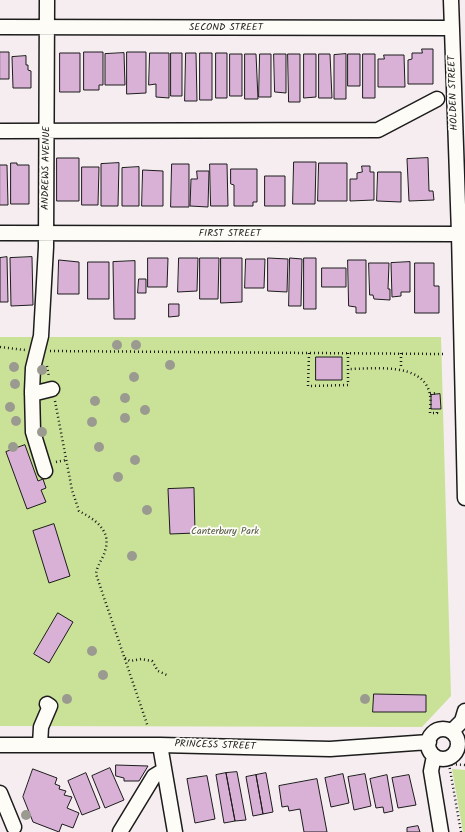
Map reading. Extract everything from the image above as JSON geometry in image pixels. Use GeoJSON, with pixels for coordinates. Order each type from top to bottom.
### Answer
{"type":"FeatureCollection","features":[{"type":"Feature","properties":{"kind":"street","name":"ANDREWS AVENUE"},"geometry":{"type":"LineString","coordinates":[[45,471],[33,432],[32,394],[33,368],[41,351],[46,233],[48,131],[47,0]]}},
{"type":"Feature","properties":{"kind":"street","name":"HOLDEN STREET"},"geometry":{"type":"LineString","coordinates":[[451,0],[459,234],[465,498]]}},
{"type":"Feature","properties":{"kind":"street","name":"SECOND STREET"},"geometry":{"type":"LineString","coordinates":[[0,27],[452,28]]}},
{"type":"Feature","properties":{"kind":"street"},"geometry":{"type":"LineString","coordinates":[[0,131],[378,130],[437,99]]}},
{"type":"Feature","properties":{"kind":"street","name":"FIRST STREET"},"geometry":{"type":"LineString","coordinates":[[0,233],[459,234]]}},
{"type":"Feature","properties":{"kind":"street"},"geometry":{"type":"LineString","coordinates":[[32,394],[52,389]]}},
{"type":"Feature","properties":{"kind":"street"},"geometry":{"type":"LineString","coordinates":[[40,745],[41,728],[50,706],[46,704]]}},
{"type":"Feature","properties":{"kind":"street"},"geometry":{"type":"LineString","coordinates":[[458,739],[438,731],[434,733],[429,742],[430,751],[434,756],[443,759],[455,754],[465,711]]}},
{"type":"Feature","properties":{"kind":"street","name":"PRINCESS STREET"},"geometry":{"type":"LineString","coordinates":[[0,745],[160,745],[330,749],[429,742]]}},
{"type":"Feature","properties":{"kind":"street"},"geometry":{"type":"LineString","coordinates":[[160,745],[175,832]]}},
{"type":"Feature","properties":{"kind":"street"},"geometry":{"type":"LineString","coordinates":[[434,756],[432,771],[442,832]]}},
{"type":"Feature","properties":{"kind":"street"},"geometry":{"type":"LineString","coordinates":[[120,832],[154,776],[164,770]]}},
{"type":"Feature","properties":{"kind":"street"},"geometry":{"type":"LineString","coordinates":[[0,793],[14,827]]}},
{"type":"Feature","properties":{"kind":"path"},"geometry":{"type":"LineString","coordinates":[[0,347],[41,351],[443,354]]}},
{"type":"Feature","properties":{"kind":"path"},"geometry":{"type":"LineString","coordinates":[[41,351],[52,389],[66,460],[79,511],[96,520],[102,527],[106,537],[105,552],[97,568],[96,574],[148,728]]}},
{"type":"Feature","properties":{"kind":"path"},"geometry":{"type":"LineString","coordinates":[[309,353],[308,386],[348,385],[348,353]]}},
{"type":"Feature","properties":{"kind":"path"},"geometry":{"type":"LineString","coordinates":[[401,353],[401,369]]}},
{"type":"Feature","properties":{"kind":"path"},"geometry":{"type":"LineString","coordinates":[[348,369],[401,369],[419,378],[430,394],[430,413],[437,413],[437,409]]}},
{"type":"Feature","properties":{"kind":"path"},"geometry":{"type":"LineString","coordinates":[[430,394],[436,393]]}},
{"type":"Feature","properties":{"kind":"path"},"geometry":{"type":"LineString","coordinates":[[56,462],[66,460]]}},
{"type":"Feature","properties":{"kind":"path"},"geometry":{"type":"LineString","coordinates":[[125,658],[130,661],[146,659],[152,661],[158,671],[169,676]]}},
{"type":"Feature","properties":{"kind":"path"},"geometry":{"type":"LineString","coordinates":[[461,832],[449,764],[465,764]]}},
{"type":"Feature","properties":{"kind":"green space","name":"Canterbury Park"},"geometry":{"type":"Polygon","coordinates":[[[0,337],[441,337],[451,696],[422,727],[0,726],[0,337]]]}},
{"type":"Feature","properties":{"kind":"green space"},"geometry":{"type":"Polygon","coordinates":[[[452,769],[465,770],[465,832],[463,832],[452,769]]]}},
{"type":"Feature","properties":{"kind":"building"},"geometry":{"type":"Polygon","coordinates":[[[422,49],[433,49],[433,84],[408,84],[408,60],[412,59],[412,53],[422,53],[422,49]]]}},
{"type":"Feature","properties":{"kind":"building"},"geometry":{"type":"Polygon","coordinates":[[[0,52],[9,52],[9,79],[0,79],[0,52]]]}},
{"type":"Feature","properties":{"kind":"building"},"geometry":{"type":"Polygon","coordinates":[[[84,52],[103,52],[103,85],[99,85],[99,90],[84,90],[84,52]]]}},
{"type":"Feature","properties":{"kind":"building"},"geometry":{"type":"Polygon","coordinates":[[[127,52],[146,52],[146,93],[127,94],[127,52]]]}},
{"type":"Feature","properties":{"kind":"building"},"geometry":{"type":"Polygon","coordinates":[[[60,53],[80,53],[80,92],[60,92],[60,53]]]}},
{"type":"Feature","properties":{"kind":"building"},"geometry":{"type":"Polygon","coordinates":[[[124,53],[125,85],[105,85],[105,54],[124,53]]]}},
{"type":"Feature","properties":{"kind":"building"},"geometry":{"type":"Polygon","coordinates":[[[150,53],[169,53],[169,98],[156,97],[156,84],[149,85],[150,53]]]}},
{"type":"Feature","properties":{"kind":"building"},"geometry":{"type":"Polygon","coordinates":[[[171,53],[182,53],[182,96],[171,96],[171,53]]]}},
{"type":"Feature","properties":{"kind":"building"},"geometry":{"type":"Polygon","coordinates":[[[186,53],[196,53],[197,101],[185,101],[186,53]]]}},
{"type":"Feature","properties":{"kind":"building"},"geometry":{"type":"Polygon","coordinates":[[[200,53],[212,53],[212,100],[200,100],[200,53]]]}},
{"type":"Feature","properties":{"kind":"building"},"geometry":{"type":"Polygon","coordinates":[[[216,53],[227,53],[227,98],[216,98],[216,53]]]}},
{"type":"Feature","properties":{"kind":"building"},"geometry":{"type":"Polygon","coordinates":[[[230,54],[242,54],[242,96],[230,96],[230,54]]]}},
{"type":"Feature","properties":{"kind":"building"},"geometry":{"type":"Polygon","coordinates":[[[245,54],[256,54],[258,99],[245,99],[245,54]]]}},
{"type":"Feature","properties":{"kind":"building"},"geometry":{"type":"Polygon","coordinates":[[[260,54],[271,54],[271,97],[259,97],[260,54]]]}},
{"type":"Feature","properties":{"kind":"building"},"geometry":{"type":"Polygon","coordinates":[[[274,54],[286,54],[286,93],[275,92],[274,54]]]}},
{"type":"Feature","properties":{"kind":"building"},"geometry":{"type":"Polygon","coordinates":[[[288,54],[300,54],[300,102],[289,102],[288,54]]]}},
{"type":"Feature","properties":{"kind":"building"},"geometry":{"type":"Polygon","coordinates":[[[304,54],[316,54],[316,97],[304,98],[304,54]]]}},
{"type":"Feature","properties":{"kind":"building"},"geometry":{"type":"Polygon","coordinates":[[[319,54],[330,54],[332,98],[319,98],[319,54]]]}},
{"type":"Feature","properties":{"kind":"building"},"geometry":{"type":"Polygon","coordinates":[[[346,54],[346,99],[334,99],[334,55],[346,54]]]}},
{"type":"Feature","properties":{"kind":"building"},"geometry":{"type":"Polygon","coordinates":[[[348,54],[360,54],[360,86],[348,86],[348,54]]]}},
{"type":"Feature","properties":{"kind":"building"},"geometry":{"type":"Polygon","coordinates":[[[363,54],[375,54],[375,98],[363,98],[363,54]]]}},
{"type":"Feature","properties":{"kind":"building"},"geometry":{"type":"Polygon","coordinates":[[[384,55],[404,55],[405,87],[378,87],[378,59],[384,59],[384,55]]]}},
{"type":"Feature","properties":{"kind":"building"},"geometry":{"type":"Polygon","coordinates":[[[26,56],[26,65],[28,65],[28,70],[31,71],[31,88],[13,88],[12,57],[26,56]]]}},
{"type":"Feature","properties":{"kind":"building"},"geometry":{"type":"Polygon","coordinates":[[[57,158],[79,158],[79,201],[57,201],[57,158]]]}},
{"type":"Feature","properties":{"kind":"building"},"geometry":{"type":"Polygon","coordinates":[[[428,158],[429,191],[433,191],[434,200],[409,201],[407,159],[428,158]]]}},
{"type":"Feature","properties":{"kind":"building"},"geometry":{"type":"Polygon","coordinates":[[[294,162],[316,162],[315,204],[293,204],[294,162]]]}},
{"type":"Feature","properties":{"kind":"building"},"geometry":{"type":"Polygon","coordinates":[[[11,163],[17,163],[17,165],[29,165],[29,204],[11,204],[11,163]]]}},
{"type":"Feature","properties":{"kind":"building"},"geometry":{"type":"Polygon","coordinates":[[[119,163],[118,206],[101,206],[101,164],[119,163]]]}},
{"type":"Feature","properties":{"kind":"building"},"geometry":{"type":"Polygon","coordinates":[[[319,163],[347,163],[347,201],[318,201],[319,163]]]}},
{"type":"Feature","properties":{"kind":"building"},"geometry":{"type":"Polygon","coordinates":[[[172,164],[189,164],[189,207],[171,207],[172,164]]]}},
{"type":"Feature","properties":{"kind":"building"},"geometry":{"type":"Polygon","coordinates":[[[210,164],[227,164],[228,206],[211,206],[210,164]]]}},
{"type":"Feature","properties":{"kind":"building"},"geometry":{"type":"Polygon","coordinates":[[[0,165],[7,165],[8,205],[0,205],[0,165]]]}},
{"type":"Feature","properties":{"kind":"building"},"geometry":{"type":"Polygon","coordinates":[[[362,166],[370,166],[370,172],[374,172],[374,200],[350,201],[350,179],[357,179],[357,173],[362,172],[362,166]]]}},
{"type":"Feature","properties":{"kind":"building"},"geometry":{"type":"Polygon","coordinates":[[[82,167],[99,167],[98,205],[82,205],[82,167]]]}},
{"type":"Feature","properties":{"kind":"building"},"geometry":{"type":"Polygon","coordinates":[[[139,167],[139,206],[122,206],[122,168],[139,167]]]}},
{"type":"Feature","properties":{"kind":"building"},"geometry":{"type":"Polygon","coordinates":[[[231,169],[257,169],[257,202],[253,202],[253,206],[234,206],[234,185],[231,184],[231,169]]]}},
{"type":"Feature","properties":{"kind":"building"},"geometry":{"type":"Polygon","coordinates":[[[143,170],[163,171],[163,206],[142,206],[143,170]]]}},
{"type":"Feature","properties":{"kind":"building"},"geometry":{"type":"Polygon","coordinates":[[[197,171],[209,171],[208,207],[190,206],[191,179],[197,179],[197,171]]]}},
{"type":"Feature","properties":{"kind":"building"},"geometry":{"type":"Polygon","coordinates":[[[378,172],[401,172],[401,202],[377,201],[378,172]]]}},
{"type":"Feature","properties":{"kind":"building"},"geometry":{"type":"Polygon","coordinates":[[[265,176],[285,176],[285,206],[265,206],[265,176]]]}},
{"type":"Feature","properties":{"kind":"building"},"geometry":{"type":"Polygon","coordinates":[[[7,257],[8,302],[0,302],[0,258],[7,257]]]}},
{"type":"Feature","properties":{"kind":"building"},"geometry":{"type":"Polygon","coordinates":[[[32,257],[33,305],[11,306],[10,258],[32,257]]]}},
{"type":"Feature","properties":{"kind":"building"},"geometry":{"type":"Polygon","coordinates":[[[148,258],[168,258],[167,287],[148,287],[148,258]]]}},
{"type":"Feature","properties":{"kind":"building"},"geometry":{"type":"Polygon","coordinates":[[[179,258],[198,258],[197,291],[178,292],[179,258]]]}},
{"type":"Feature","properties":{"kind":"building"},"geometry":{"type":"Polygon","coordinates":[[[200,258],[219,258],[218,299],[200,299],[200,258]]]}},
{"type":"Feature","properties":{"kind":"building"},"geometry":{"type":"Polygon","coordinates":[[[221,258],[242,258],[242,302],[221,303],[221,258]]]}},
{"type":"Feature","properties":{"kind":"building"},"geometry":{"type":"Polygon","coordinates":[[[268,258],[288,259],[287,292],[268,291],[268,258]]]}},
{"type":"Feature","properties":{"kind":"building"},"geometry":{"type":"Polygon","coordinates":[[[290,258],[302,259],[301,306],[289,306],[290,258]]]}},
{"type":"Feature","properties":{"kind":"building"},"geometry":{"type":"Polygon","coordinates":[[[304,258],[316,258],[316,309],[304,309],[304,258]]]}},
{"type":"Feature","properties":{"kind":"building"},"geometry":{"type":"Polygon","coordinates":[[[246,259],[265,259],[264,288],[245,288],[246,259]]]}},
{"type":"Feature","properties":{"kind":"building"},"geometry":{"type":"Polygon","coordinates":[[[59,260],[79,262],[79,294],[58,294],[59,260]]]}},
{"type":"Feature","properties":{"kind":"building"},"geometry":{"type":"Polygon","coordinates":[[[348,260],[366,260],[366,313],[356,313],[356,307],[349,306],[348,260]]]}},
{"type":"Feature","properties":{"kind":"building"},"geometry":{"type":"Polygon","coordinates":[[[135,261],[135,319],[114,319],[113,262],[135,261]]]}},
{"type":"Feature","properties":{"kind":"building"},"geometry":{"type":"Polygon","coordinates":[[[88,262],[109,262],[109,299],[88,299],[88,262]]]}},
{"type":"Feature","properties":{"kind":"building"},"geometry":{"type":"Polygon","coordinates":[[[410,262],[410,292],[401,292],[401,296],[392,297],[391,263],[410,262]]]}},
{"type":"Feature","properties":{"kind":"building"},"geometry":{"type":"Polygon","coordinates":[[[369,263],[389,263],[388,289],[390,289],[390,300],[374,299],[373,295],[370,295],[369,263]]]}},
{"type":"Feature","properties":{"kind":"building"},"geometry":{"type":"Polygon","coordinates":[[[415,263],[434,263],[434,286],[439,286],[439,313],[415,313],[415,263]]]}},
{"type":"Feature","properties":{"kind":"building"},"geometry":{"type":"Polygon","coordinates":[[[322,268],[346,268],[346,287],[322,287],[322,268]]]}},
{"type":"Feature","properties":{"kind":"building"},"geometry":{"type":"Polygon","coordinates":[[[139,279],[146,279],[146,293],[138,293],[139,279]]]}},
{"type":"Feature","properties":{"kind":"building"},"geometry":{"type":"Polygon","coordinates":[[[169,304],[179,304],[179,316],[169,317],[169,304]]]}},
{"type":"Feature","properties":{"kind":"building"},"geometry":{"type":"Polygon","coordinates":[[[316,357],[342,357],[342,380],[316,380],[316,357]]]}},
{"type":"Feature","properties":{"kind":"building"},"geometry":{"type":"Polygon","coordinates":[[[440,394],[441,409],[431,409],[431,395],[440,394]]]}},
{"type":"Feature","properties":{"kind":"building"},"geometry":{"type":"Polygon","coordinates":[[[25,445],[38,481],[43,479],[46,488],[41,490],[46,502],[27,509],[6,452],[25,445]]]}},
{"type":"Feature","properties":{"kind":"building"},"geometry":{"type":"Polygon","coordinates":[[[194,488],[195,533],[170,534],[168,489],[194,488]]]}},
{"type":"Feature","properties":{"kind":"building"},"geometry":{"type":"Polygon","coordinates":[[[54,524],[70,576],[49,583],[33,531],[54,524]]]}},
{"type":"Feature","properties":{"kind":"building"},"geometry":{"type":"Polygon","coordinates":[[[58,613],[73,622],[49,663],[34,654],[58,613]]]}},
{"type":"Feature","properties":{"kind":"building"},"geometry":{"type":"Polygon","coordinates":[[[374,694],[426,695],[426,712],[373,712],[374,694]]]}},
{"type":"Feature","properties":{"kind":"building"},"geometry":{"type":"Polygon","coordinates":[[[116,765],[148,766],[139,781],[124,781],[124,778],[116,776],[116,765]]]}},
{"type":"Feature","properties":{"kind":"building"},"geometry":{"type":"Polygon","coordinates":[[[110,768],[124,800],[105,808],[92,776],[110,768]]]}},
{"type":"Feature","properties":{"kind":"building"},"geometry":{"type":"Polygon","coordinates":[[[33,769],[57,778],[55,784],[60,786],[59,789],[66,791],[64,795],[72,797],[67,808],[79,813],[73,828],[62,824],[59,832],[33,822],[23,797],[33,769]]]}},
{"type":"Feature","properties":{"kind":"building"},"geometry":{"type":"Polygon","coordinates":[[[237,772],[246,820],[235,821],[226,773],[237,772]]]}},
{"type":"Feature","properties":{"kind":"building"},"geometry":{"type":"Polygon","coordinates":[[[86,773],[100,808],[82,815],[68,781],[86,773]]]}},
{"type":"Feature","properties":{"kind":"building"},"geometry":{"type":"Polygon","coordinates":[[[226,773],[235,821],[224,823],[216,775],[226,773]]]}},
{"type":"Feature","properties":{"kind":"building"},"geometry":{"type":"Polygon","coordinates":[[[266,773],[273,812],[263,814],[256,775],[266,773]]]}},
{"type":"Feature","properties":{"kind":"building"},"geometry":{"type":"Polygon","coordinates":[[[343,774],[349,803],[331,807],[325,778],[343,774]]]}},
{"type":"Feature","properties":{"kind":"building"},"geometry":{"type":"Polygon","coordinates":[[[365,774],[371,806],[354,810],[348,777],[365,774]]]}},
{"type":"Feature","properties":{"kind":"building"},"geometry":{"type":"Polygon","coordinates":[[[256,775],[263,814],[253,816],[246,777],[256,775]]]}},
{"type":"Feature","properties":{"kind":"building"},"geometry":{"type":"Polygon","coordinates":[[[387,775],[393,811],[384,813],[383,807],[376,808],[370,779],[387,775]]]}},
{"type":"Feature","properties":{"kind":"building"},"geometry":{"type":"Polygon","coordinates":[[[409,775],[416,805],[398,808],[392,778],[409,775]]]}},
{"type":"Feature","properties":{"kind":"building"},"geometry":{"type":"Polygon","coordinates":[[[207,776],[215,819],[195,823],[187,779],[207,776]]]}},
{"type":"Feature","properties":{"kind":"building"},"geometry":{"type":"Polygon","coordinates":[[[317,779],[327,832],[304,832],[300,809],[289,811],[288,806],[282,807],[279,786],[317,779]]]}},
{"type":"Feature","properties":{"kind":"building"},"geometry":{"type":"Polygon","coordinates":[[[418,826],[420,832],[407,832],[407,828],[418,826]]]}}]}
